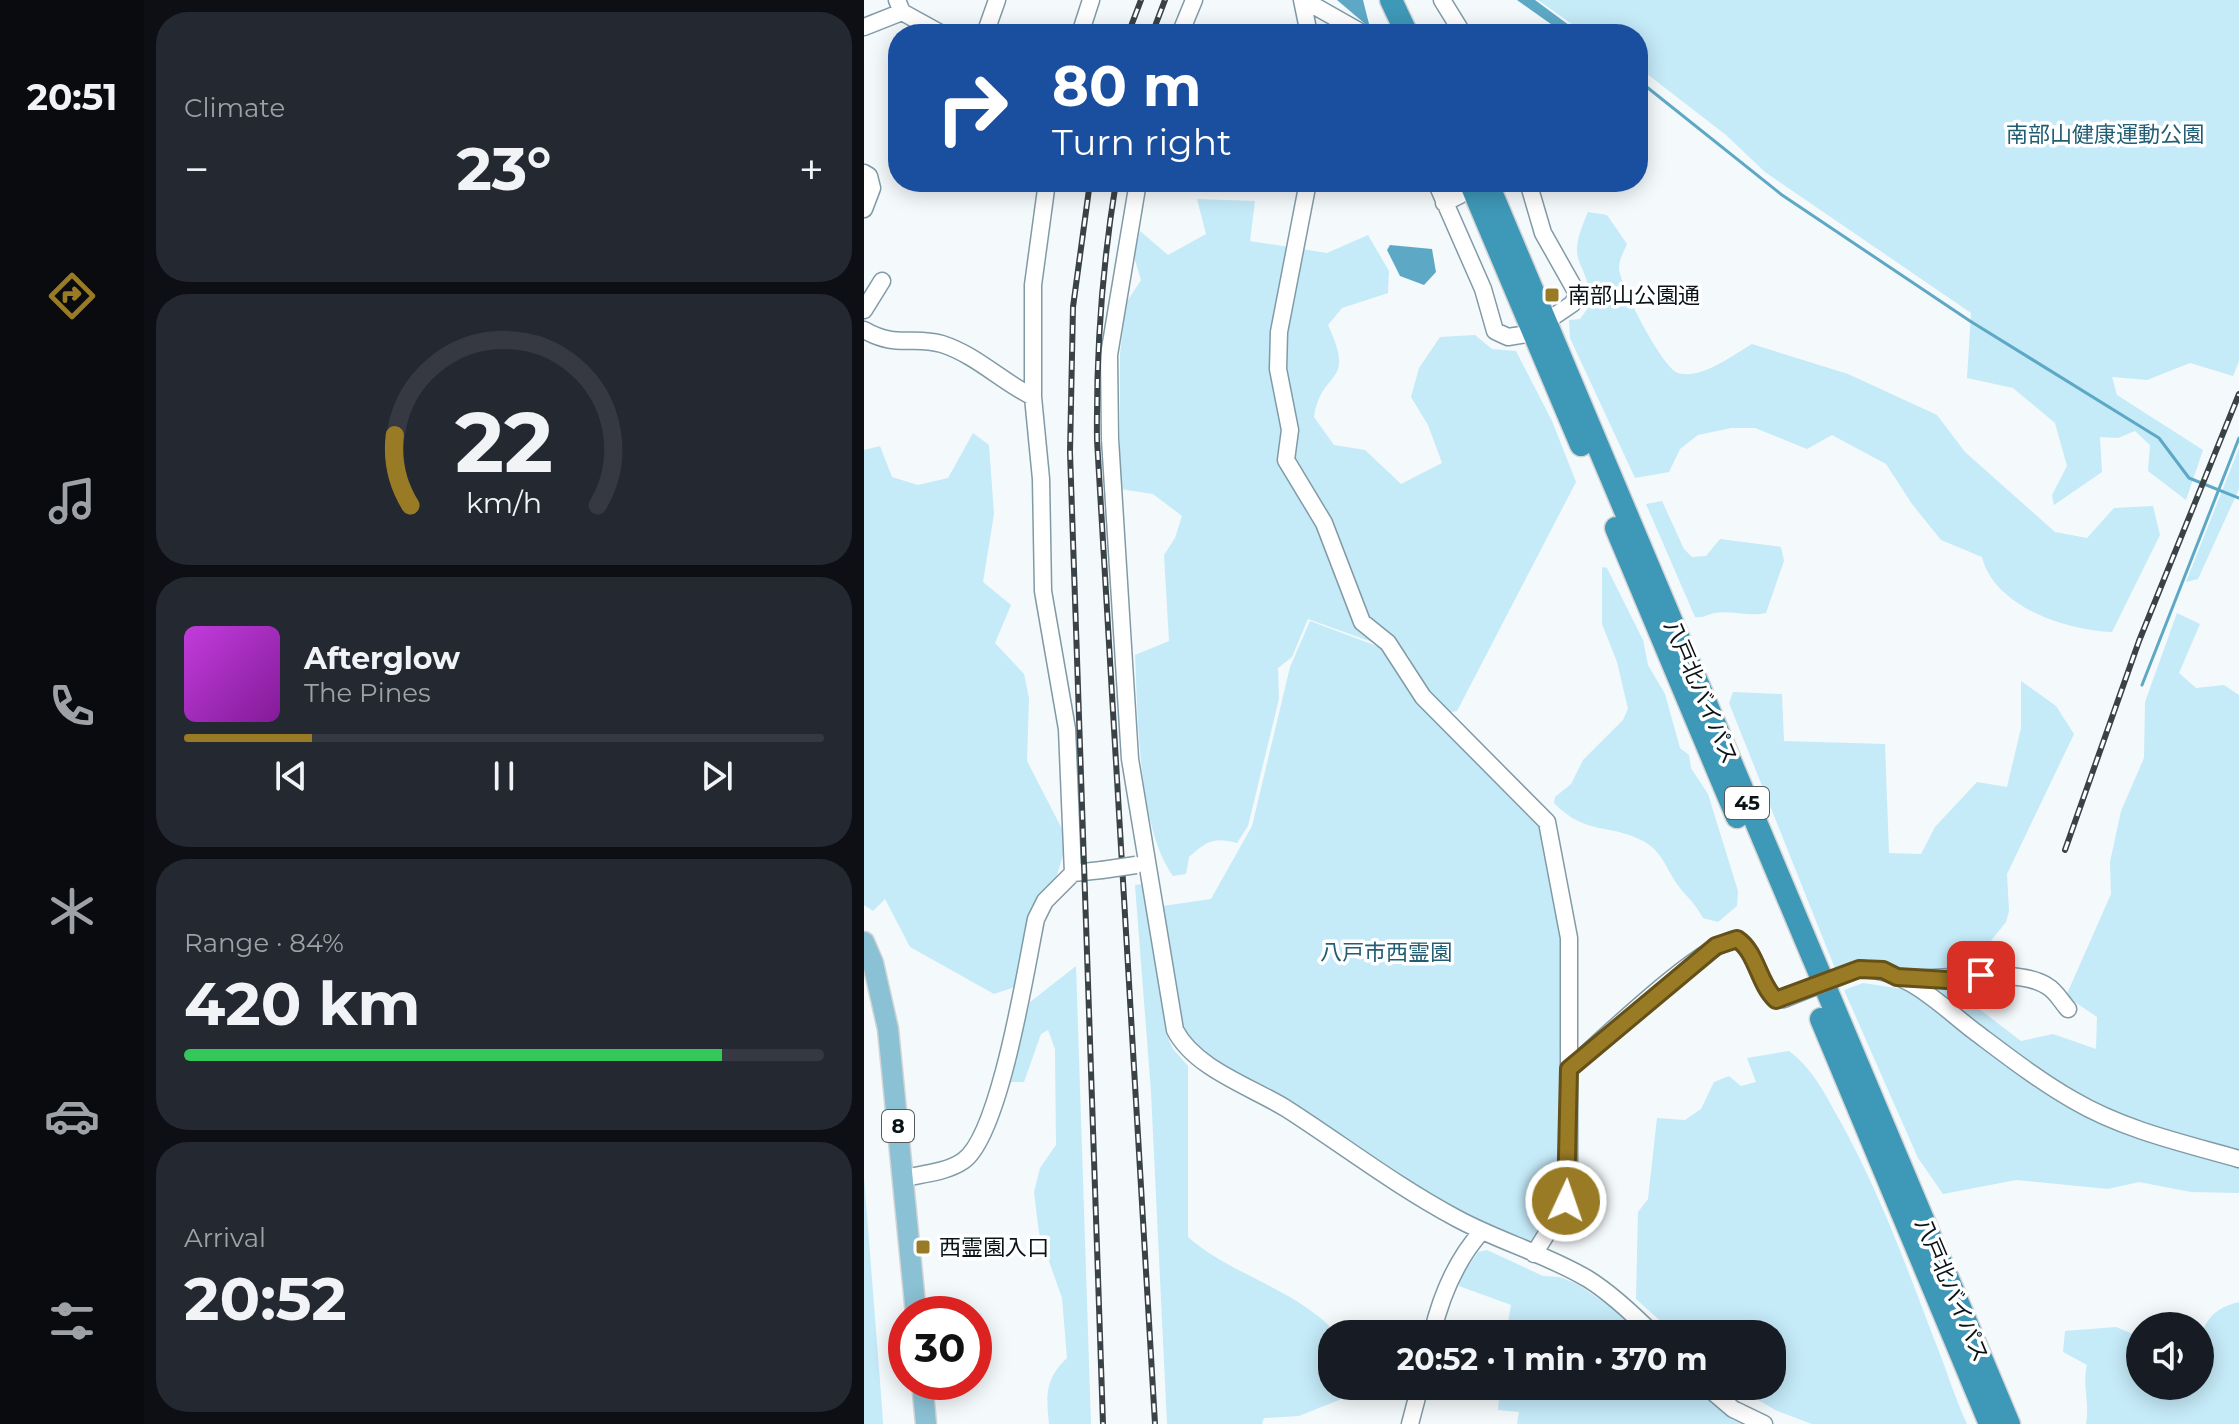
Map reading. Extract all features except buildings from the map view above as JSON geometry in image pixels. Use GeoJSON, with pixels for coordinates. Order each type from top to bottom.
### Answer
{"type":"FeatureCollection","features":[{"type":"Feature","properties":{"kind":"highway"},"geometry":{"type":"LineString","coordinates":[[1391,0],[1402,24]]}},
{"type":"Feature","properties":{"kind":"highway"},"geometry":{"type":"LineString","coordinates":[[1407,0],[1418,24]]}},
{"type":"Feature","properties":{"kind":"highway","name":"八戸北バイパス"},"geometry":{"type":"LineString","coordinates":[[1467,192],[1541,327],[2009,1424]]}},
{"type":"Feature","properties":{"kind":"highway","name":"八戸北バイパス"},"geometry":{"type":"LineString","coordinates":[[1491,192],[1541,327],[1990,1424]]}},
{"type":"Feature","properties":{"kind":"main road","name":"8"},"geometry":{"type":"LineString","coordinates":[[864,942],[873,963],[888,1029],[914,1296]]}},
{"type":"Feature","properties":{"kind":"main road"},"geometry":{"type":"LineString","coordinates":[[924,1400],[926,1424]]}},
{"type":"Feature","properties":{"kind":"street"},"geometry":{"type":"LineString","coordinates":[[989,24],[997,0]]}},
{"type":"Feature","properties":{"kind":"street"},"geometry":{"type":"LineString","coordinates":[[1083,24],[1091,0]]}},
{"type":"Feature","properties":{"kind":"street"},"geometry":{"type":"LineString","coordinates":[[1184,24],[1194,0]]}},
{"type":"Feature","properties":{"kind":"street"},"geometry":{"type":"LineString","coordinates":[[1303,0],[1307,24]]}},
{"type":"Feature","properties":{"kind":"street"},"geometry":{"type":"LineString","coordinates":[[1303,0],[1346,24]]}},
{"type":"Feature","properties":{"kind":"street"},"geometry":{"type":"LineString","coordinates":[[1442,0],[1457,24]]}},
{"type":"Feature","properties":{"kind":"street"},"geometry":{"type":"LineString","coordinates":[[864,27],[899,6],[927,24]]}},
{"type":"Feature","properties":{"kind":"street"},"geometry":{"type":"LineString","coordinates":[[864,173],[869,176],[872,188],[864,209]]}},
{"type":"Feature","properties":{"kind":"street"},"geometry":{"type":"LineString","coordinates":[[1046,192],[1033,285],[1033,397],[1041,479],[1043,591],[1067,729],[1073,873]]}},
{"type":"Feature","properties":{"kind":"street"},"geometry":{"type":"LineString","coordinates":[[1136,192],[1109,355],[1109,397],[1130,759],[1142,864],[1175,1030],[1182,1044],[1289,1110],[1327,1139],[1482,1231],[1608,1292],[1638,1320]]}},
{"type":"Feature","properties":{"kind":"street"},"geometry":{"type":"LineString","coordinates":[[1306,192],[1279,332],[1278,369],[1290,430],[1286,460],[1324,523],[1362,622],[1388,643],[1423,697],[1547,822],[1560,878],[1569,938],[1569,1190],[1562,1209],[1534,1254]]}},
{"type":"Feature","properties":{"kind":"street"},"geometry":{"type":"LineString","coordinates":[[1440,192],[1483,289],[1495,331],[1508,337],[1541,327],[1572,304],[1578,295],[1543,233],[1531,192]]}},
{"type":"Feature","properties":{"kind":"street"},"geometry":{"type":"LineString","coordinates":[[1444,203],[1459,192]]}},
{"type":"Feature","properties":{"kind":"street"},"geometry":{"type":"LineString","coordinates":[[864,310],[882,281]]}},
{"type":"Feature","properties":{"kind":"street"},"geometry":{"type":"LineString","coordinates":[[864,330],[894,343],[940,344],[980,361],[1001,381],[1033,397]]}},
{"type":"Feature","properties":{"kind":"street"},"geometry":{"type":"LineString","coordinates":[[904,1178],[964,1161],[985,1135],[1036,919],[1045,901],[1073,873],[1142,864]]}},
{"type":"Feature","properties":{"kind":"street"},"geometry":{"type":"LineString","coordinates":[[1569,1069],[1690,964],[1727,940],[1737,939],[1745,944],[1768,993],[1776,1000],[1859,969],[1883,970],[1912,983],[2020,1067],[2075,1102],[2126,1124],[2239,1159]]}},
{"type":"Feature","properties":{"kind":"street"},"geometry":{"type":"LineString","coordinates":[[1897,977],[1947,980],[1981,975],[2021,977],[2045,984],[2068,1009]]}},
{"type":"Feature","properties":{"kind":"street"},"geometry":{"type":"LineString","coordinates":[[1436,1320],[1457,1266],[1482,1231]]}},
{"type":"Feature","properties":{"kind":"street"},"geometry":{"type":"LineString","coordinates":[[1410,1424],[1416,1400]]}},
{"type":"Feature","properties":{"kind":"street"},"geometry":{"type":"LineString","coordinates":[[1722,1400],[1733,1409],[1764,1424]]}},
{"type":"Feature","properties":{"kind":"green space","name":"南部山健康運動公園"},"geometry":{"type":"Polygon","coordinates":[[[1538,0],[2239,0],[2239,361],[2233,376],[2190,363],[2147,380],[2112,377],[2117,395],[2203,450],[2186,500],[2148,471],[2150,445],[2135,431],[2118,438],[2100,437],[2102,472],[2054,505],[2052,495],[2067,466],[2055,423],[2013,388],[1967,378],[1971,313],[1765,172],[1726,135],[1648,75],[1648,24],[1572,24],[1538,0]]]}},
{"type":"Feature","properties":{"kind":"green space"},"geometry":{"type":"Polygon","coordinates":[[[1197,199],[1255,201],[1250,241],[1327,253],[1368,235],[1389,271],[1388,293],[1342,308],[1328,325],[1336,345],[1338,368],[1323,391],[1314,417],[1334,445],[1365,450],[1401,484],[1442,463],[1428,425],[1411,397],[1419,368],[1440,337],[1475,335],[1492,349],[1516,351],[1552,421],[1576,482],[1457,711],[1446,713],[1425,690],[1408,655],[1308,619],[1292,657],[1278,668],[1279,699],[1248,826],[1237,843],[1222,840],[1201,847],[1189,857],[1186,874],[1173,876],[1161,855],[1146,801],[1135,655],[1169,641],[1164,555],[1175,538],[1182,516],[1153,494],[1120,489],[1120,354],[1126,303],[1141,280],[1134,257],[1140,231],[1168,255],[1206,234],[1197,199]]]}},
{"type":"Feature","properties":{"kind":"green space"},"geometry":{"type":"Polygon","coordinates":[[[1588,212],[1607,215],[1627,244],[1619,267],[1626,290],[1652,342],[1678,373],[1707,370],[1752,344],[1848,374],[1937,415],[1965,452],[2055,532],[2087,538],[2114,508],[2153,506],[2160,535],[2112,632],[2054,621],[2016,602],[1989,574],[1982,557],[1941,540],[1886,464],[1832,435],[1807,449],[1755,428],[1731,428],[1698,435],[1680,449],[1669,472],[1635,478],[1570,338],[1569,320],[1580,319],[1591,304],[1577,253],[1588,212]]]}},
{"type":"Feature","properties":{"kind":"green space"},"geometry":{"type":"Polygon","coordinates":[[[973,433],[989,445],[994,514],[983,582],[1011,605],[995,643],[1024,674],[1029,698],[1027,761],[1062,829],[1064,852],[1056,878],[1032,911],[1015,987],[994,994],[910,947],[885,899],[873,911],[864,905],[864,450],[880,446],[892,477],[918,485],[948,478],[973,433]]]}},
{"type":"Feature","properties":{"kind":"green space"},"geometry":{"type":"Polygon","coordinates":[[[2239,448],[2239,489],[2198,579],[2186,582],[2239,448]]]}},
{"type":"Feature","properties":{"kind":"green space"},"geometry":{"type":"Polygon","coordinates":[[[1662,501],[1684,549],[1692,557],[1706,556],[1720,539],[1781,547],[1784,561],[1766,613],[1720,612],[1695,617],[1646,504],[1662,501]]]}},
{"type":"Feature","properties":{"kind":"green space"},"geometry":{"type":"Polygon","coordinates":[[[1602,567],[1607,568],[1643,640],[1648,665],[1665,694],[1680,748],[1689,755],[1691,768],[1708,794],[1738,891],[1737,906],[1718,922],[1703,918],[1649,845],[1631,836],[1587,825],[1554,803],[1555,797],[1571,784],[1583,760],[1623,720],[1628,709],[1617,662],[1602,624],[1602,567]]]}},
{"type":"Feature","properties":{"kind":"green space"},"geometry":{"type":"Polygon","coordinates":[[[2177,613],[2200,624],[2179,673],[2196,688],[2224,685],[2239,695],[2239,1193],[2191,1192],[2139,1182],[2108,1189],[2016,1180],[1943,1194],[1918,1158],[1844,990],[1863,983],[1916,991],[1974,988],[1974,1005],[2021,1041],[2053,1034],[2096,1049],[2097,1017],[2066,996],[2111,894],[2110,862],[2121,811],[2144,758],[2145,702],[2177,613]]]}},
{"type":"Feature","properties":{"kind":"green space","name":"八戸市西霊園"},"geometry":{"type":"Polygon","coordinates":[[[1310,621],[1390,651],[1543,821],[1564,936],[1565,1193],[1533,1247],[1458,1211],[1200,1050],[1182,1033],[1163,906],[1211,899],[1252,826],[1290,667],[1310,621]]]}},
{"type":"Feature","properties":{"kind":"green space"},"geometry":{"type":"Polygon","coordinates":[[[2021,681],[2056,706],[2074,734],[2007,874],[2009,911],[2006,922],[1982,952],[1979,967],[1900,973],[1868,959],[1836,971],[1729,703],[1733,692],[1782,694],[1784,741],[1885,744],[1889,853],[1921,854],[1935,827],[1977,782],[2007,787],[2021,728],[2021,681]]]}},
{"type":"Feature","properties":{"kind":"green space"},"geometry":{"type":"Polygon","coordinates":[[[1144,884],[1166,1033],[1173,1049],[1188,1066],[1188,1237],[1205,1251],[1303,1305],[1322,1320],[1318,1320],[1318,1400],[1339,1400],[1299,1416],[1264,1418],[1262,1424],[1167,1424],[1151,1092],[1135,885],[1144,884]]]}},
{"type":"Feature","properties":{"kind":"green space"},"geometry":{"type":"Polygon","coordinates":[[[1076,966],[1091,1424],[1049,1424],[1047,1404],[1051,1380],[1067,1358],[1062,1298],[1039,1233],[1034,1192],[1040,1168],[1056,1145],[1055,1049],[1048,1030],[1041,1034],[1024,1082],[1009,1082],[1030,1002],[1076,966]]]}},
{"type":"Feature","properties":{"kind":"green space"},"geometry":{"type":"Polygon","coordinates":[[[1789,1051],[1818,1082],[1879,1200],[1967,1424],[1812,1424],[1777,1411],[1758,1400],[1786,1400],[1786,1320],[1659,1320],[1636,1299],[1638,1212],[1648,1199],[1657,1118],[1685,1120],[1701,1109],[1714,1082],[1729,1076],[1741,1086],[1756,1082],[1747,1058],[1789,1051]]]}},
{"type":"Feature","properties":{"kind":"green space"},"geometry":{"type":"Polygon","coordinates":[[[864,1177],[882,1407],[883,1424],[864,1424],[864,1177]]]}},
{"type":"Feature","properties":{"kind":"green space"},"geometry":{"type":"Polygon","coordinates":[[[1487,1250],[1543,1276],[1560,1277],[1577,1284],[1625,1320],[1508,1320],[1511,1305],[1459,1286],[1459,1279],[1478,1252],[1487,1250]]]}},
{"type":"Feature","properties":{"kind":"green space"},"geometry":{"type":"Polygon","coordinates":[[[2239,1302],[2239,1424],[2086,1424],[2087,1365],[2063,1352],[2065,1331],[2116,1327],[2126,1331],[2126,1400],[2214,1400],[2214,1314],[2239,1302]]]}},
{"type":"Feature","properties":{"kind":"green space"},"geometry":{"type":"Polygon","coordinates":[[[1499,1400],[1711,1400],[1733,1420],[1743,1424],[1517,1424],[1519,1412],[1498,1410],[1499,1400]]]}},
{"type":"Feature","properties":{"kind":"water"},"geometry":{"type":"Polygon","coordinates":[[[1337,0],[1363,0],[1369,24],[1337,0]]]}},
{"type":"Feature","properties":{"kind":"water"},"geometry":{"type":"Polygon","coordinates":[[[1517,0],[1535,0],[1567,24],[1551,24],[1517,0]]]}},
{"type":"Feature","properties":{"kind":"water"},"geometry":{"type":"Polygon","coordinates":[[[1390,245],[1432,249],[1436,272],[1424,285],[1400,276],[1387,250],[1390,245]]]}},
{"type":"Feature","properties":{"kind":"waterway"},"geometry":{"type":"LineString","coordinates":[[1648,88],[1782,195],[1970,321],[2159,438],[2189,478],[2239,498]]}},
{"type":"Feature","properties":{"kind":"waterway"},"geometry":{"type":"LineString","coordinates":[[2142,685],[2239,438]]}},
{"type":"Feature","properties":{"kind":"railway"},"geometry":{"type":"LineString","coordinates":[[1132,24],[1141,0]]}},
{"type":"Feature","properties":{"kind":"railway"},"geometry":{"type":"LineString","coordinates":[[1156,24],[1165,0]]}},
{"type":"Feature","properties":{"kind":"railway"},"geometry":{"type":"LineString","coordinates":[[1089,192],[1073,307],[1070,452],[1103,1424]]}},
{"type":"Feature","properties":{"kind":"railway"},"geometry":{"type":"LineString","coordinates":[[1115,192],[1101,310],[1097,440],[1155,1424]]}},
{"type":"Feature","properties":{"kind":"railway"},"geometry":{"type":"LineString","coordinates":[[2065,850],[2139,641],[2239,394]]}},
{"type":"Feature","properties":{"kind":"place","name":"南部山公園通"},"geometry":{"type":"Point","coordinates":[1552,295]}},
{"type":"Feature","properties":{"kind":"place","name":"西霊園入口"},"geometry":{"type":"Point","coordinates":[923,1247]}},
{"type":"Feature","properties":{"kind":"route"},"geometry":{"type":"LineString","coordinates":[[1566,1201],[1569,1190],[1569,1069],[1690,964],[1727,940],[1737,939],[1745,944],[1768,993],[1776,1000],[1859,969],[1883,970],[1897,977],[1947,980],[1981,975]]}}]}
